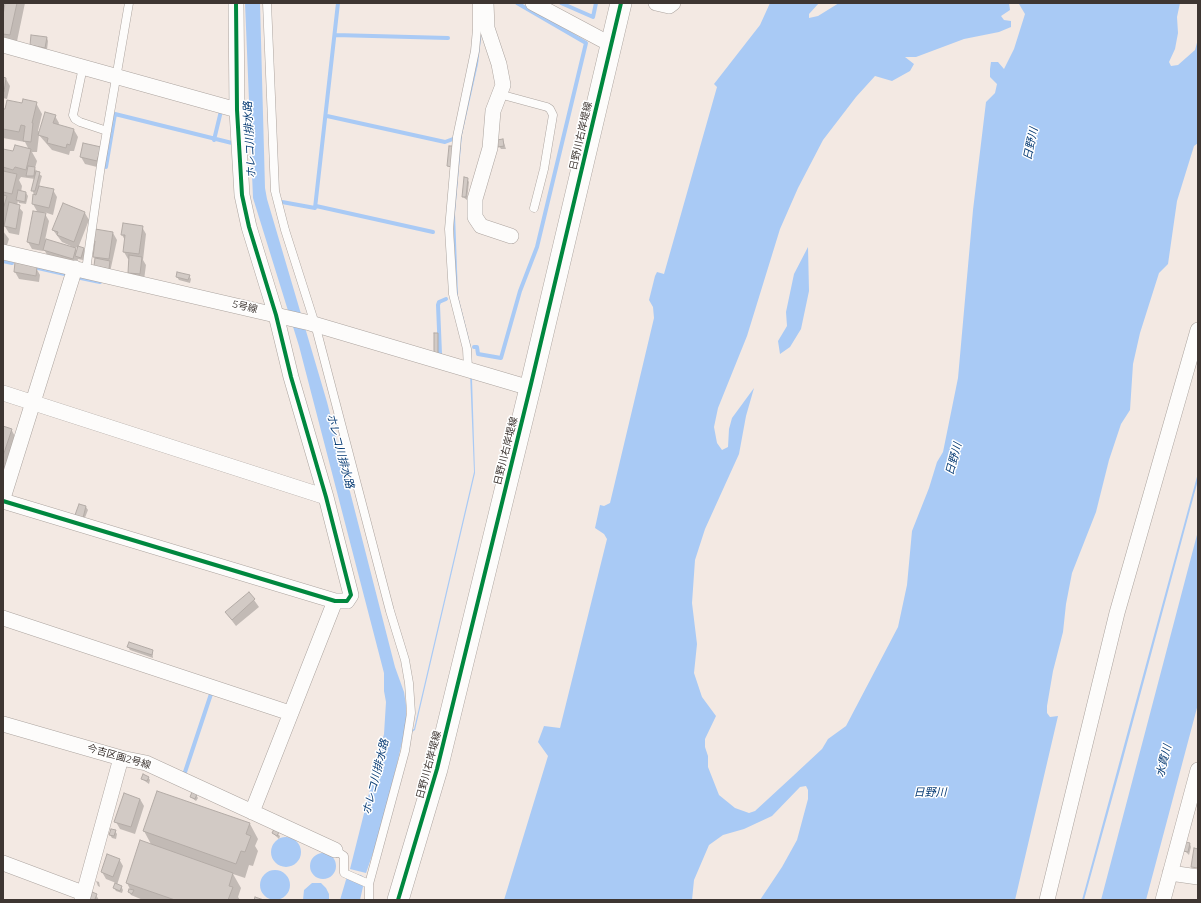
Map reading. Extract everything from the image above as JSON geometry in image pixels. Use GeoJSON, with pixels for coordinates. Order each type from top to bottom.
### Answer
{"type":"FeatureCollection","features":[{"type":"Feature","properties":{"kind":"street"},"geometry":{"type":"LineString","coordinates":[[81,269],[33,403],[3,499],[335,601],[347,601],[352,595],[326,497],[291,377],[280,316],[249,227],[242,195],[237,110],[236,3]]}},
{"type":"Feature","properties":{"kind":"street"},"geometry":{"type":"LineString","coordinates":[[486,3],[487,28],[499,64],[503,85],[493,111],[490,148],[475,199],[475,217],[481,226],[511,236]]}},
{"type":"Feature","properties":{"kind":"street"},"geometry":{"type":"LineString","coordinates":[[533,3],[610,44]]}},
{"type":"Feature","properties":{"kind":"street","name":"日野川右岸堤線"},"geometry":{"type":"LineString","coordinates":[[398,900],[437,769],[530,388],[610,44],[621,3]]}},
{"type":"Feature","properties":{"kind":"street"},"geometry":{"type":"LineString","coordinates":[[656,3],[669,6],[673,3]]}},
{"type":"Feature","properties":{"kind":"street"},"geometry":{"type":"LineString","coordinates":[[3,45],[237,110]]}},
{"type":"Feature","properties":{"kind":"street","name":"5号線"},"geometry":{"type":"LineString","coordinates":[[3,252],[313,323],[530,388]]}},
{"type":"Feature","properties":{"kind":"street"},"geometry":{"type":"LineString","coordinates":[[1047,900],[1117,613],[1198,330]]}},
{"type":"Feature","properties":{"kind":"street"},"geometry":{"type":"LineString","coordinates":[[3,393],[326,497]]}},
{"type":"Feature","properties":{"kind":"street"},"geometry":{"type":"LineString","coordinates":[[252,812],[335,601]]}},
{"type":"Feature","properties":{"kind":"street"},"geometry":{"type":"LineString","coordinates":[[3,618],[290,713]]}},
{"type":"Feature","properties":{"kind":"street","name":"今吉区画2号線"},"geometry":{"type":"LineString","coordinates":[[3,724],[121,758],[146,763],[335,850]]}},
{"type":"Feature","properties":{"kind":"street"},"geometry":{"type":"LineString","coordinates":[[3,863],[83,897],[121,758]]}},
{"type":"Feature","properties":{"kind":"street"},"geometry":{"type":"LineString","coordinates":[[1163,900],[1198,770]]}},
{"type":"Feature","properties":{"kind":"street"},"geometry":{"type":"LineString","coordinates":[[1170,873],[1198,877]]}},
{"type":"Feature","properties":{"kind":"lane"},"geometry":{"type":"LineString","coordinates":[[81,269],[118,77],[129,3]]}},
{"type":"Feature","properties":{"kind":"lane"},"geometry":{"type":"LineString","coordinates":[[267,3],[275,191],[313,323],[390,611],[405,660],[409,683],[411,713],[405,751],[369,884],[369,900]]}},
{"type":"Feature","properties":{"kind":"lane"},"geometry":{"type":"LineString","coordinates":[[468,369],[467,349],[453,294],[449,229],[457,137],[474,51],[477,29],[477,3]]}},
{"type":"Feature","properties":{"kind":"lane"},"geometry":{"type":"LineString","coordinates":[[83,67],[73,115],[75,119],[80,122],[107,131]]}},
{"type":"Feature","properties":{"kind":"lane"},"geometry":{"type":"LineString","coordinates":[[500,94],[547,107],[553,115],[543,175],[534,208]]}},
{"type":"Feature","properties":{"kind":"lane"},"geometry":{"type":"LineString","coordinates":[[335,850],[344,856],[344,873],[369,884]]}},
{"type":"Feature","properties":{"kind":"water","name":"ホレコ川排水路"},"geometry":{"type":"Polygon","coordinates":[[[245,3],[260,3],[265,188],[267,199],[327,402],[395,667],[404,692],[406,705],[406,725],[397,764],[380,833],[366,873],[350,869],[384,734],[386,702],[384,691],[384,673],[299,346],[253,198],[245,3]]]}},
{"type":"Feature","properties":{"kind":"water","name":"日野川"},"geometry":{"type":"Polygon","coordinates":[[[770,3],[819,3],[809,14],[809,18],[818,16],[839,3],[1009,3],[1010,10],[1001,16],[1004,20],[1011,21],[1011,27],[999,32],[964,39],[916,57],[905,57],[914,64],[910,71],[892,81],[875,76],[856,97],[823,140],[798,188],[780,229],[747,336],[718,408],[714,427],[717,443],[722,450],[728,447],[729,429],[732,418],[754,388],[746,416],[739,454],[705,529],[695,560],[692,603],[697,644],[694,673],[702,697],[716,716],[705,739],[705,747],[708,756],[708,767],[719,795],[735,808],[749,813],[755,811],[822,749],[828,739],[846,726],[898,627],[907,585],[912,531],[929,488],[937,462],[943,452],[958,378],[973,210],[986,102],[995,93],[997,84],[990,77],[991,62],[998,62],[1004,69],[1014,49],[1025,14],[1019,4],[1016,3],[1180,3],[1177,17],[1178,33],[1175,49],[1169,62],[1171,66],[1178,65],[1195,50],[1198,39],[1198,143],[1194,146],[1177,201],[1168,264],[1159,273],[1140,333],[1133,364],[1130,410],[1121,424],[1109,460],[1096,512],[1072,573],[1066,604],[1063,632],[1053,671],[1047,706],[1047,713],[1050,717],[1058,716],[1015,900],[760,900],[782,867],[797,840],[808,799],[808,790],[806,786],[800,787],[772,816],[744,829],[723,835],[709,845],[694,880],[692,900],[504,900],[548,756],[538,742],[544,726],[560,728],[607,539],[604,534],[595,528],[600,505],[604,506],[610,503],[654,318],[653,307],[649,300],[655,276],[657,272],[664,274],[717,87],[714,84],[760,25],[770,3]]]}},
{"type":"Feature","properties":{"kind":"water"},"geometry":{"type":"Polygon","coordinates":[[[480,30],[482,31],[478,64],[462,135],[455,214],[458,296],[471,347],[475,473],[415,730],[412,732],[411,730],[414,729],[474,472],[469,348],[456,295],[453,213],[458,175],[460,134],[480,30]]]}},
{"type":"Feature","properties":{"kind":"water"},"geometry":{"type":"Polygon","coordinates":[[[808,247],[809,291],[801,329],[790,347],[780,354],[778,341],[787,326],[786,312],[794,274],[808,247]]]}},
{"type":"Feature","properties":{"kind":"water"},"geometry":{"type":"Polygon","coordinates":[[[1198,473],[1198,480],[1121,766],[1084,900],[1082,900],[1198,473]]]}},
{"type":"Feature","properties":{"kind":"water","name":"水貫川"},"geometry":{"type":"Polygon","coordinates":[[[1198,531],[1198,704],[1146,900],[1101,900],[1198,531]]]}},
{"type":"Feature","properties":{"kind":"water"},"geometry":{"type":"Polygon","coordinates":[[[286,837],[297,841],[301,852],[297,863],[286,867],[275,863],[271,852],[275,841],[286,837]]]}},
{"type":"Feature","properties":{"kind":"water"},"geometry":{"type":"Polygon","coordinates":[[[323,853],[332,857],[336,866],[332,875],[323,879],[314,875],[310,866],[314,857],[323,853]]]}},
{"type":"Feature","properties":{"kind":"water"},"geometry":{"type":"Polygon","coordinates":[[[275,870],[286,874],[290,885],[286,896],[275,900],[264,896],[260,885],[264,874],[275,870]]]}},
{"type":"Feature","properties":{"kind":"water"},"geometry":{"type":"Polygon","coordinates":[[[348,873],[361,875],[365,878],[360,900],[340,900],[348,873]]]}},
{"type":"Feature","properties":{"kind":"water"},"geometry":{"type":"Polygon","coordinates":[[[312,883],[321,883],[326,888],[329,894],[329,900],[303,900],[304,890],[312,883]]]}},
{"type":"Feature","properties":{"kind":"building"},"geometry":{"type":"Polygon","coordinates":[[[5,3],[17,3],[10,35],[3,34],[3,15],[5,3]]]}},
{"type":"Feature","properties":{"kind":"building"},"geometry":{"type":"Polygon","coordinates":[[[31,35],[47,37],[45,48],[30,45],[31,35]]]}},
{"type":"Feature","properties":{"kind":"building"},"geometry":{"type":"Polygon","coordinates":[[[3,77],[6,78],[4,92],[3,92],[3,77]]]}},
{"type":"Feature","properties":{"kind":"building"},"geometry":{"type":"Polygon","coordinates":[[[23,99],[37,102],[32,123],[31,142],[23,141],[25,126],[21,125],[19,132],[3,129],[3,109],[5,109],[7,100],[22,103],[23,99]]]}},
{"type":"Feature","properties":{"kind":"building"},"geometry":{"type":"Polygon","coordinates":[[[45,112],[56,115],[53,123],[74,129],[70,145],[67,144],[66,148],[47,143],[48,138],[38,135],[45,112]]]}},
{"type":"Feature","properties":{"kind":"building"},"geometry":{"type":"Polygon","coordinates":[[[503,139],[504,146],[498,147],[497,140],[503,139]]]}},
{"type":"Feature","properties":{"kind":"building"},"geometry":{"type":"Polygon","coordinates":[[[83,143],[101,147],[97,161],[80,157],[83,143]]]}},
{"type":"Feature","properties":{"kind":"building"},"geometry":{"type":"Polygon","coordinates":[[[15,145],[31,149],[26,170],[15,167],[13,170],[3,167],[3,149],[13,151],[15,145]]]}},
{"type":"Feature","properties":{"kind":"building"},"geometry":{"type":"Polygon","coordinates":[[[449,146],[454,146],[452,167],[447,166],[449,146]]]}},
{"type":"Feature","properties":{"kind":"building"},"geometry":{"type":"Polygon","coordinates":[[[28,166],[35,167],[34,176],[26,176],[28,166]]]}},
{"type":"Feature","properties":{"kind":"building"},"geometry":{"type":"Polygon","coordinates":[[[3,171],[17,174],[12,194],[3,192],[3,171]]]}},
{"type":"Feature","properties":{"kind":"building"},"geometry":{"type":"Polygon","coordinates":[[[36,171],[40,172],[35,191],[31,191],[36,171]]]}},
{"type":"Feature","properties":{"kind":"building"},"geometry":{"type":"Polygon","coordinates":[[[464,177],[468,178],[466,197],[462,197],[464,177]]]}},
{"type":"Feature","properties":{"kind":"building"},"geometry":{"type":"Polygon","coordinates":[[[39,186],[54,189],[49,208],[32,204],[33,194],[36,195],[39,186]]]}},
{"type":"Feature","properties":{"kind":"building"},"geometry":{"type":"Polygon","coordinates":[[[18,190],[26,192],[25,202],[16,200],[18,190]]]}},
{"type":"Feature","properties":{"kind":"building"},"geometry":{"type":"Polygon","coordinates":[[[3,195],[7,196],[3,209],[3,195]]]}},
{"type":"Feature","properties":{"kind":"building"},"geometry":{"type":"Polygon","coordinates":[[[9,202],[20,205],[16,229],[4,226],[9,202]]]}},
{"type":"Feature","properties":{"kind":"building"},"geometry":{"type":"Polygon","coordinates":[[[63,203],[85,212],[74,242],[57,235],[58,232],[52,230],[63,203]]]}},
{"type":"Feature","properties":{"kind":"building"},"geometry":{"type":"Polygon","coordinates":[[[33,211],[46,213],[39,245],[27,242],[33,211]]]}},
{"type":"Feature","properties":{"kind":"building"},"geometry":{"type":"Polygon","coordinates":[[[123,223],[143,226],[139,254],[123,252],[125,235],[121,235],[123,223]]]}},
{"type":"Feature","properties":{"kind":"building"},"geometry":{"type":"Polygon","coordinates":[[[95,229],[113,232],[109,259],[93,257],[95,229]]]}},
{"type":"Feature","properties":{"kind":"building"},"geometry":{"type":"Polygon","coordinates":[[[46,239],[76,248],[73,259],[43,250],[46,239]]]}},
{"type":"Feature","properties":{"kind":"building"},"geometry":{"type":"Polygon","coordinates":[[[78,246],[84,248],[81,258],[75,256],[78,246]]]}},
{"type":"Feature","properties":{"kind":"building"},"geometry":{"type":"Polygon","coordinates":[[[129,255],[142,257],[140,274],[128,273],[129,255]]]}},
{"type":"Feature","properties":{"kind":"building"},"geometry":{"type":"Polygon","coordinates":[[[95,258],[110,261],[109,269],[94,266],[95,258]]]}},
{"type":"Feature","properties":{"kind":"building"},"geometry":{"type":"Polygon","coordinates":[[[15,262],[37,267],[36,276],[14,272],[15,262]]]}},
{"type":"Feature","properties":{"kind":"building"},"geometry":{"type":"Polygon","coordinates":[[[177,272],[190,275],[188,280],[176,277],[177,272]]]}},
{"type":"Feature","properties":{"kind":"building"},"geometry":{"type":"Polygon","coordinates":[[[434,333],[438,333],[438,353],[434,353],[434,333]]]}},
{"type":"Feature","properties":{"kind":"building"},"geometry":{"type":"Polygon","coordinates":[[[3,426],[12,429],[3,456],[3,426]]]}},
{"type":"Feature","properties":{"kind":"building"},"geometry":{"type":"Polygon","coordinates":[[[79,504],[86,506],[83,518],[75,515],[79,504]]]}},
{"type":"Feature","properties":{"kind":"building"},"geometry":{"type":"Polygon","coordinates":[[[249,592],[255,599],[232,620],[225,612],[249,592]]]}},
{"type":"Feature","properties":{"kind":"building"},"geometry":{"type":"Polygon","coordinates":[[[129,642],[153,650],[152,655],[127,647],[129,642]]]}},
{"type":"Feature","properties":{"kind":"building"},"geometry":{"type":"Polygon","coordinates":[[[143,774],[149,777],[147,781],[141,779],[143,774]]]}},
{"type":"Feature","properties":{"kind":"building"},"geometry":{"type":"Polygon","coordinates":[[[157,791],[250,823],[246,834],[251,836],[245,852],[241,851],[236,864],[143,831],[157,791]]]}},
{"type":"Feature","properties":{"kind":"building"},"geometry":{"type":"Polygon","coordinates":[[[192,792],[197,794],[195,799],[190,797],[192,792]]]}},
{"type":"Feature","properties":{"kind":"building"},"geometry":{"type":"Polygon","coordinates":[[[124,793],[140,799],[131,827],[114,822],[124,793]]]}},
{"type":"Feature","properties":{"kind":"building"},"geometry":{"type":"Polygon","coordinates":[[[111,829],[116,830],[114,836],[109,835],[111,829]]]}},
{"type":"Feature","properties":{"kind":"building"},"geometry":{"type":"Polygon","coordinates":[[[274,829],[279,832],[277,836],[272,833],[274,829]]]}},
{"type":"Feature","properties":{"kind":"building"},"geometry":{"type":"Polygon","coordinates":[[[140,840],[233,873],[229,886],[233,887],[228,900],[175,900],[126,883],[140,840]]]}},
{"type":"Feature","properties":{"kind":"building"},"geometry":{"type":"Polygon","coordinates":[[[1186,842],[1190,843],[1188,852],[1183,851],[1186,842]]]}},
{"type":"Feature","properties":{"kind":"building"},"geometry":{"type":"Polygon","coordinates":[[[1194,848],[1198,849],[1198,868],[1191,867],[1194,848]]]}},
{"type":"Feature","properties":{"kind":"building"},"geometry":{"type":"Polygon","coordinates":[[[107,854],[120,859],[113,877],[101,872],[107,854]]]}},
{"type":"Feature","properties":{"kind":"building"},"geometry":{"type":"Polygon","coordinates":[[[115,883],[122,886],[120,891],[113,888],[115,883]]]}},
{"type":"Feature","properties":{"kind":"building"},"geometry":{"type":"Polygon","coordinates":[[[129,889],[134,890],[132,894],[128,892],[129,889]]]}},
{"type":"Feature","properties":{"kind":"building"},"geometry":{"type":"Polygon","coordinates":[[[92,892],[97,894],[95,899],[98,900],[90,900],[92,892]]]}},
{"type":"Feature","properties":{"kind":"building"},"geometry":{"type":"Polygon","coordinates":[[[255,897],[264,900],[254,900],[255,897]]]}},
{"type":"Feature","properties":{"kind":"waterway"},"geometry":{"type":"LineString","coordinates":[[282,202],[315,208],[338,3]]}},
{"type":"Feature","properties":{"kind":"waterway"},"geometry":{"type":"LineString","coordinates":[[474,347],[477,347],[478,354],[501,358],[520,291],[537,247],[586,43],[517,3]]}},
{"type":"Feature","properties":{"kind":"waterway"},"geometry":{"type":"LineString","coordinates":[[561,3],[593,17],[596,3]]}},
{"type":"Feature","properties":{"kind":"waterway"},"geometry":{"type":"LineString","coordinates":[[335,35],[448,38]]}},
{"type":"Feature","properties":{"kind":"waterway"},"geometry":{"type":"LineString","coordinates":[[214,140],[221,111]]}},
{"type":"Feature","properties":{"kind":"waterway"},"geometry":{"type":"LineString","coordinates":[[106,167],[115,114],[232,143]]}},
{"type":"Feature","properties":{"kind":"waterway"},"geometry":{"type":"LineString","coordinates":[[327,116],[445,142],[453,139]]}},
{"type":"Feature","properties":{"kind":"waterway"},"geometry":{"type":"LineString","coordinates":[[316,206],[433,232]]}},
{"type":"Feature","properties":{"kind":"waterway"},"geometry":{"type":"LineString","coordinates":[[3,261],[12,263]]}},
{"type":"Feature","properties":{"kind":"waterway"},"geometry":{"type":"LineString","coordinates":[[38,268],[69,275]]}},
{"type":"Feature","properties":{"kind":"waterway"},"geometry":{"type":"LineString","coordinates":[[76,277],[100,282]]}},
{"type":"Feature","properties":{"kind":"waterway"},"geometry":{"type":"LineString","coordinates":[[440,354],[438,305],[439,302],[446,299]]}},
{"type":"Feature","properties":{"kind":"waterway"},"geometry":{"type":"LineString","coordinates":[[184,775],[211,694]]}},
{"type":"Feature","properties":{"kind":"cycle path"},"geometry":{"type":"LineString","coordinates":[[3,501],[335,601],[347,601],[351,595],[326,497],[291,377],[276,315],[249,227],[242,195],[237,110],[236,3]]}},
{"type":"Feature","properties":{"kind":"cycle path"},"geometry":{"type":"LineString","coordinates":[[398,900],[437,769],[531,384],[621,3]]}}]}
